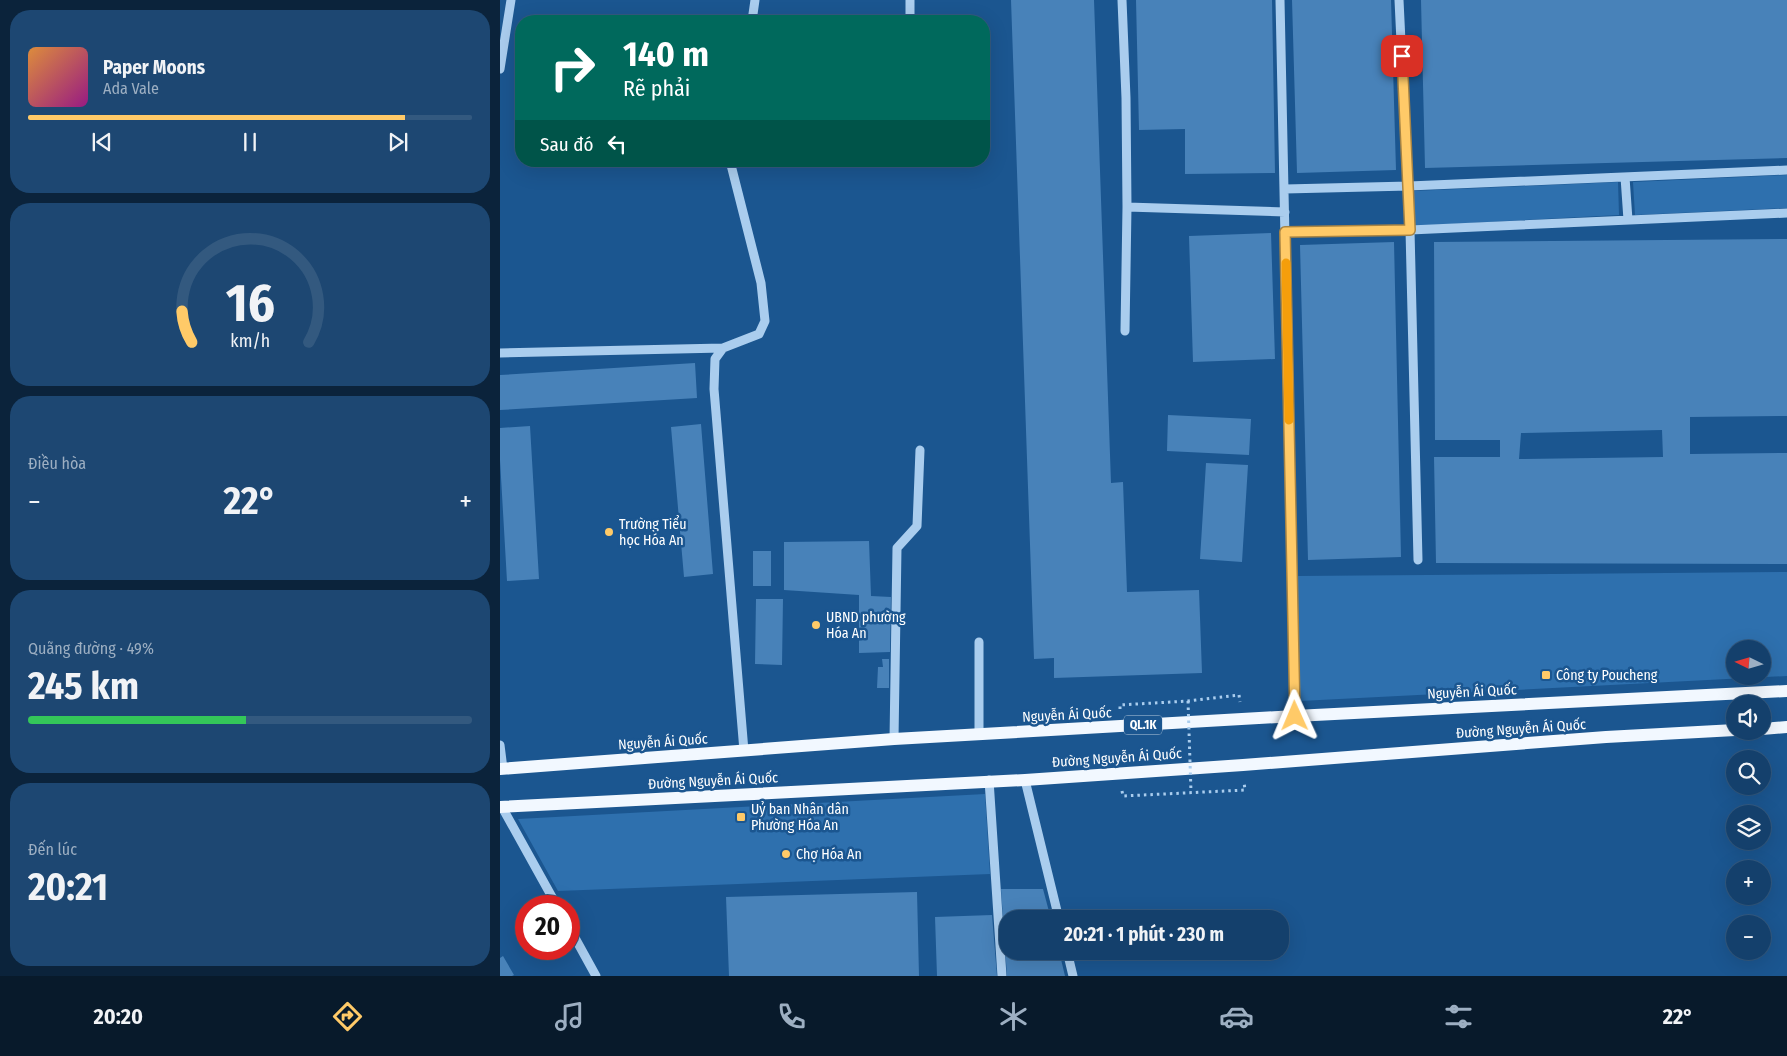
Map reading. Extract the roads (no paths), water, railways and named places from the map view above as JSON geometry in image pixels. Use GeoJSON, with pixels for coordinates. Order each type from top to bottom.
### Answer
{"type":"FeatureCollection","features":[{"type":"Feature","properties":{"kind":"main road","name":"Nguyễn Ái Quốc"},"geometry":{"type":"LineString","coordinates":[[502,769],[894,739],[1787,691]]}},
{"type":"Feature","properties":{"kind":"main road"},"geometry":{"type":"LineString","coordinates":[[1771,728],[1787,727]]}},
{"type":"Feature","properties":{"kind":"main road","name":"Đường Nguyễn Ái Quốc"},"geometry":{"type":"LineString","coordinates":[[501,806],[989,780],[1025,780],[1726,731]]}},
{"type":"Feature","properties":{"kind":"street"},"geometry":{"type":"LineString","coordinates":[[500,69],[511,0]]}},
{"type":"Feature","properties":{"kind":"street"},"geometry":{"type":"LineString","coordinates":[[753,15],[755,0]]}},
{"type":"Feature","properties":{"kind":"street"},"geometry":{"type":"LineString","coordinates":[[910,0],[910,15]]}},
{"type":"Feature","properties":{"kind":"street"},"geometry":{"type":"LineString","coordinates":[[1122,0],[1126,98],[1127,206],[1125,331]]}},
{"type":"Feature","properties":{"kind":"street"},"geometry":{"type":"LineString","coordinates":[[1280,0],[1295,716]]}},
{"type":"Feature","properties":{"kind":"street"},"geometry":{"type":"LineString","coordinates":[[1399,0],[1410,230],[1418,560]]}},
{"type":"Feature","properties":{"kind":"street"},"geometry":{"type":"LineString","coordinates":[[500,353],[722,348],[760,334],[765,321],[761,283],[732,167]]}},
{"type":"Feature","properties":{"kind":"street"},"geometry":{"type":"LineString","coordinates":[[1284,189],[1408,186],[1787,170]]}},
{"type":"Feature","properties":{"kind":"street"},"geometry":{"type":"LineString","coordinates":[[1625,177],[1628,220]]}},
{"type":"Feature","properties":{"kind":"street"},"geometry":{"type":"LineString","coordinates":[[1127,206],[1285,212]]}},
{"type":"Feature","properties":{"kind":"street"},"geometry":{"type":"LineString","coordinates":[[1285,232],[1410,230],[1787,213]]}},
{"type":"Feature","properties":{"kind":"street"},"geometry":{"type":"LineString","coordinates":[[722,348],[715,359],[714,389],[744,751]]}},
{"type":"Feature","properties":{"kind":"street"},"geometry":{"type":"LineString","coordinates":[[894,739],[897,548],[917,526],[920,450]]}},
{"type":"Feature","properties":{"kind":"street"},"geometry":{"type":"LineString","coordinates":[[979,642],[979,735]]}},
{"type":"Feature","properties":{"kind":"street"},"geometry":{"type":"LineString","coordinates":[[500,744],[502,769]]}},
{"type":"Feature","properties":{"kind":"street"},"geometry":{"type":"LineString","coordinates":[[989,780],[1002,976]]}},
{"type":"Feature","properties":{"kind":"street"},"geometry":{"type":"LineString","coordinates":[[1025,780],[1057,910]]}},
{"type":"Feature","properties":{"kind":"street"},"geometry":{"type":"LineString","coordinates":[[501,806],[552,895]]}},
{"type":"Feature","properties":{"kind":"street"},"geometry":{"type":"LineString","coordinates":[[580,947],[596,976]]}},
{"type":"Feature","properties":{"kind":"street"},"geometry":{"type":"LineString","coordinates":[[1069,960],[1073,976]]}},
{"type":"Feature","properties":{"kind":"place","name":"Trường Tiểu học Hóa An"},"geometry":{"type":"Point","coordinates":[609,532]}},
{"type":"Feature","properties":{"kind":"place","name":"UBND phường Hóa An"},"geometry":{"type":"Point","coordinates":[816,625]}},
{"type":"Feature","properties":{"kind":"place","name":"Công ty Poucheng"},"geometry":{"type":"Point","coordinates":[1546,675]}},
{"type":"Feature","properties":{"kind":"place","name":"Uỷ ban Nhân dân Phường Hóa An"},"geometry":{"type":"Point","coordinates":[741,817]}},
{"type":"Feature","properties":{"kind":"place","name":"Chợ Hóa An"},"geometry":{"type":"Point","coordinates":[786,854]}}]}
